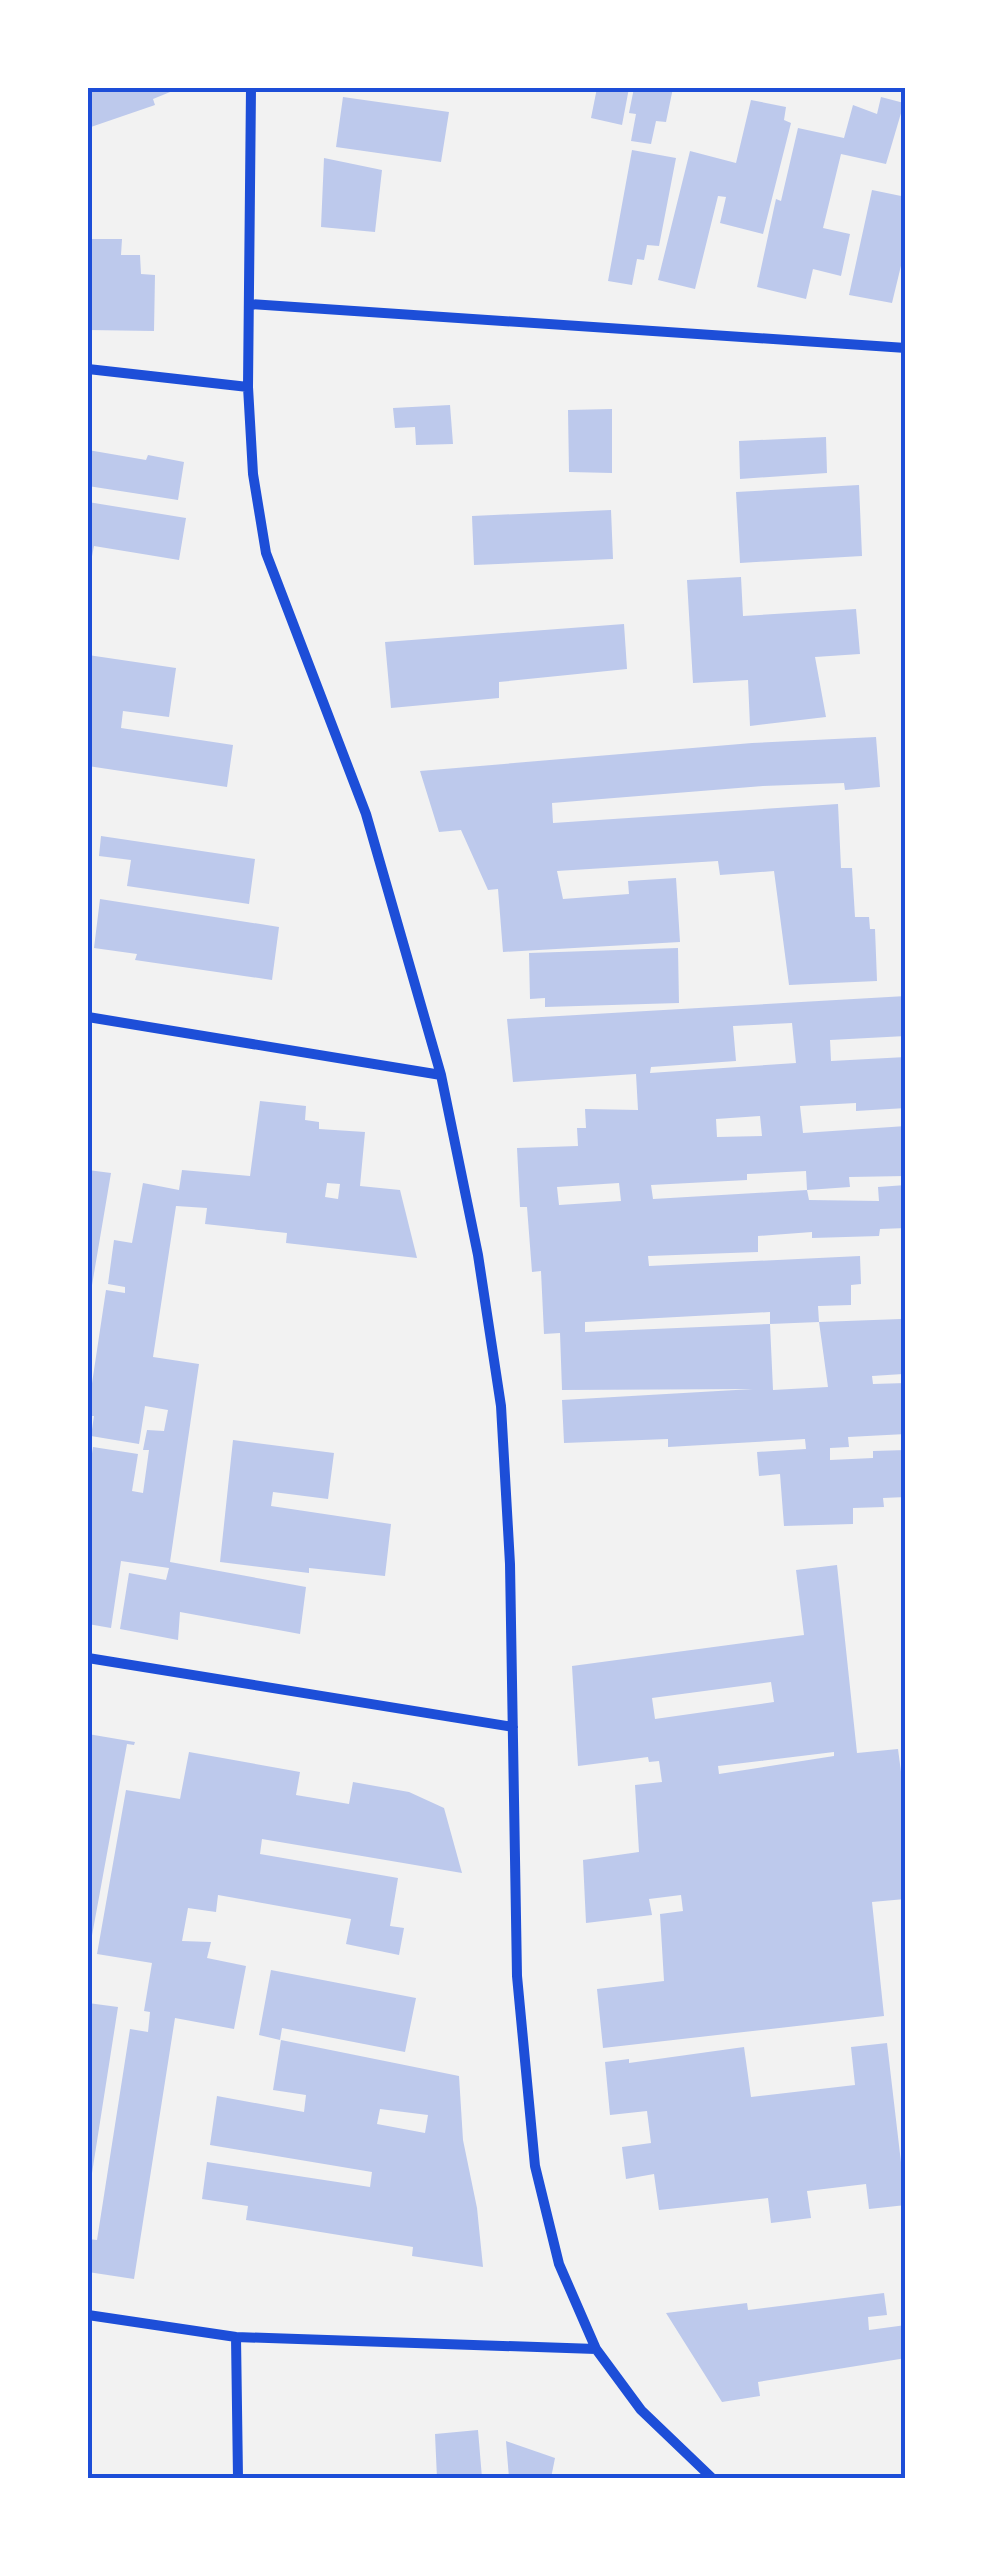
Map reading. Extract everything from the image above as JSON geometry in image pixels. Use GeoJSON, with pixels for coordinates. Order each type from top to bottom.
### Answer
{"type":"FeatureCollection","features":[{"type":"Feature","properties":{"kind":"street"},"geometry":{"type":"LineString","coordinates":[[251,88],[248,388],[253,474],[266,553],[366,814],[441,1075],[478,1255],[501,1406],[517,1976],[536,2166],[559,2264],[596,2349],[642,2410],[712,2478]]}},
{"type":"Feature","properties":{"kind":"street"},"geometry":{"type":"LineString","coordinates":[[250,304],[906,348]]}},
{"type":"Feature","properties":{"kind":"street"},"geometry":{"type":"LineString","coordinates":[[88,368],[248,388]]}},
{"type":"Feature","properties":{"kind":"street"},"geometry":{"type":"LineString","coordinates":[[88,1017],[441,1075]]}},
{"type":"Feature","properties":{"kind":"street"},"geometry":{"type":"LineString","coordinates":[[88,1658],[513,1727]]}},
{"type":"Feature","properties":{"kind":"street"},"geometry":{"type":"LineString","coordinates":[[88,2315],[236,2337],[596,2349]]}},
{"type":"Feature","properties":{"kind":"street"},"geometry":{"type":"LineString","coordinates":[[236,2337],[238,2478]]}},
{"type":"Feature","properties":{"kind":"building"},"geometry":{"type":"Polygon","coordinates":[[[88,88],[180,88],[153,99],[155,105],[88,128],[88,88]]]}},
{"type":"Feature","properties":{"kind":"building"},"geometry":{"type":"Polygon","coordinates":[[[597,88],[629,88],[622,125],[591,118],[597,88]]]}},
{"type":"Feature","properties":{"kind":"building"},"geometry":{"type":"Polygon","coordinates":[[[634,88],[673,88],[666,122],[656,121],[651,144],[631,141],[636,114],[629,113],[634,88]]]}},
{"type":"Feature","properties":{"kind":"building"},"geometry":{"type":"Polygon","coordinates":[[[343,97],[449,112],[441,162],[336,147],[343,97]]]}},
{"type":"Feature","properties":{"kind":"building"},"geometry":{"type":"Polygon","coordinates":[[[881,97],[904,103],[886,164],[841,154],[823,228],[850,234],[841,276],[813,269],[806,299],[757,287],[776,199],[781,201],[798,128],[844,138],[853,105],[877,114],[881,97]]]}},
{"type":"Feature","properties":{"kind":"building"},"geometry":{"type":"Polygon","coordinates":[[[751,100],[786,107],[784,120],[791,123],[763,234],[720,223],[726,197],[718,196],[695,289],[658,280],[690,151],[736,163],[751,100]]]}},
{"type":"Feature","properties":{"kind":"building"},"geometry":{"type":"Polygon","coordinates":[[[632,150],[676,158],[659,246],[647,245],[644,260],[637,259],[632,285],[608,281],[632,150]]]}},
{"type":"Feature","properties":{"kind":"building"},"geometry":{"type":"Polygon","coordinates":[[[324,158],[382,170],[375,232],[321,227],[324,158]]]}},
{"type":"Feature","properties":{"kind":"building"},"geometry":{"type":"Polygon","coordinates":[[[872,190],[906,197],[906,245],[892,303],[849,295],[872,190]]]}},
{"type":"Feature","properties":{"kind":"building"},"geometry":{"type":"Polygon","coordinates":[[[88,239],[122,239],[121,255],[140,255],[141,274],[155,275],[154,331],[88,330],[88,239]]]}},
{"type":"Feature","properties":{"kind":"building"},"geometry":{"type":"Polygon","coordinates":[[[450,405],[453,444],[416,445],[415,427],[395,428],[393,408],[450,405]]]}},
{"type":"Feature","properties":{"kind":"building"},"geometry":{"type":"Polygon","coordinates":[[[612,409],[612,473],[569,472],[568,410],[612,409]]]}},
{"type":"Feature","properties":{"kind":"building"},"geometry":{"type":"Polygon","coordinates":[[[826,437],[827,473],[740,479],[739,441],[826,437]]]}},
{"type":"Feature","properties":{"kind":"building"},"geometry":{"type":"Polygon","coordinates":[[[88,450],[184,462],[178,500],[88,486],[88,450]]]}},
{"type":"Feature","properties":{"kind":"building"},"geometry":{"type":"Polygon","coordinates":[[[859,485],[862,556],[740,563],[736,492],[859,485]]]}},
{"type":"Feature","properties":{"kind":"building"},"geometry":{"type":"Polygon","coordinates":[[[88,502],[186,518],[179,560],[94,546],[88,577],[88,502]]]}},
{"type":"Feature","properties":{"kind":"building"},"geometry":{"type":"Polygon","coordinates":[[[611,510],[613,559],[474,565],[472,516],[611,510]]]}},
{"type":"Feature","properties":{"kind":"building"},"geometry":{"type":"Polygon","coordinates":[[[741,577],[743,616],[856,609],[860,654],[815,657],[826,717],[750,726],[748,680],[693,683],[687,580],[741,577]]]}},
{"type":"Feature","properties":{"kind":"building"},"geometry":{"type":"Polygon","coordinates":[[[624,624],[627,669],[499,682],[499,698],[391,708],[385,642],[624,624]]]}},
{"type":"Feature","properties":{"kind":"building"},"geometry":{"type":"Polygon","coordinates":[[[88,655],[176,668],[169,717],[123,711],[121,728],[233,745],[227,787],[88,766],[88,655]]]}},
{"type":"Feature","properties":{"kind":"building"},"geometry":{"type":"Polygon","coordinates":[[[876,737],[880,787],[845,790],[844,783],[763,786],[552,803],[553,823],[838,804],[841,868],[852,868],[855,917],[869,917],[870,929],[875,929],[877,981],[789,985],[774,871],[720,875],[718,861],[557,871],[563,899],[629,894],[628,881],[676,878],[680,942],[503,952],[498,889],[488,890],[461,830],[439,832],[420,771],[752,743],[876,737]]]}},
{"type":"Feature","properties":{"kind":"building"},"geometry":{"type":"Polygon","coordinates":[[[101,836],[255,859],[249,904],[127,886],[131,860],[99,856],[101,836]]]}},
{"type":"Feature","properties":{"kind":"building"},"geometry":{"type":"Polygon","coordinates":[[[100,899],[279,927],[272,980],[135,960],[137,954],[94,948],[100,899]]]}},
{"type":"Feature","properties":{"kind":"building"},"geometry":{"type":"Polygon","coordinates":[[[678,948],[679,1003],[545,1007],[545,998],[530,999],[529,953],[678,948]]]}},
{"type":"Feature","properties":{"kind":"building"},"geometry":{"type":"Polygon","coordinates":[[[906,996],[906,1036],[830,1040],[831,1061],[906,1057],[906,1108],[856,1111],[856,1103],[800,1106],[803,1133],[906,1126],[906,1176],[849,1177],[850,1187],[807,1190],[809,1200],[879,1201],[878,1187],[906,1185],[906,1228],[880,1229],[879,1236],[812,1238],[812,1232],[758,1236],[758,1252],[648,1256],[649,1266],[860,1256],[861,1284],[851,1285],[851,1305],[818,1306],[819,1322],[901,1319],[903,1374],[872,1376],[873,1384],[906,1383],[906,1434],[848,1437],[849,1447],[830,1448],[830,1460],[873,1458],[873,1451],[906,1450],[906,1497],[883,1498],[884,1507],[853,1508],[853,1524],[784,1526],[780,1474],[759,1476],[757,1452],[806,1449],[805,1439],[668,1447],[668,1439],[564,1443],[562,1400],[753,1389],[562,1390],[560,1333],[544,1334],[541,1271],[532,1272],[527,1207],[520,1207],[517,1148],[578,1146],[577,1128],[586,1128],[585,1109],[638,1110],[636,1074],[513,1082],[507,1019],[906,996]],[[792,1023],[733,1026],[736,1061],[651,1067],[650,1073],[796,1063],[792,1023]],[[760,1116],[716,1119],[717,1137],[762,1136],[760,1116]],[[806,1171],[747,1174],[747,1180],[651,1185],[653,1199],[807,1190],[806,1171]],[[619,1183],[557,1187],[559,1205],[621,1201],[619,1183]],[[770,1312],[585,1322],[585,1332],[770,1324],[770,1312]],[[819,1322],[770,1324],[773,1390],[828,1387],[819,1322]]]}},
{"type":"Feature","properties":{"kind":"building"},"geometry":{"type":"Polygon","coordinates":[[[260,1101],[306,1106],[305,1120],[319,1122],[319,1129],[365,1132],[360,1186],[400,1190],[417,1258],[286,1243],[287,1233],[205,1224],[207,1208],[176,1206],[153,1357],[199,1364],[170,1562],[306,1587],[300,1634],[180,1612],[178,1640],[120,1629],[129,1573],[166,1580],[169,1568],[121,1561],[111,1628],[88,1624],[88,1479],[93,1447],[138,1454],[132,1491],[143,1493],[149,1450],[143,1450],[147,1430],[164,1431],[168,1410],[145,1406],[139,1444],[91,1436],[94,1416],[88,1416],[88,1410],[106,1290],[125,1293],[125,1287],[108,1284],[114,1240],[132,1243],[143,1183],[179,1190],[182,1170],[250,1176],[260,1101]],[[327,1183],[325,1197],[338,1199],[340,1184],[327,1183]]]}},
{"type":"Feature","properties":{"kind":"building"},"geometry":{"type":"Polygon","coordinates":[[[88,1170],[111,1173],[90,1297],[88,1297],[88,1170]]]}},
{"type":"Feature","properties":{"kind":"building"},"geometry":{"type":"Polygon","coordinates":[[[233,1440],[334,1453],[328,1499],[273,1492],[271,1506],[391,1524],[385,1576],[309,1568],[309,1573],[220,1562],[233,1440]]]}},
{"type":"Feature","properties":{"kind":"building"},"geometry":{"type":"Polygon","coordinates":[[[837,1565],[857,1753],[898,1749],[906,1810],[906,1876],[902,1876],[905,1899],[872,1902],[884,2016],[603,2048],[597,1989],[664,1981],[660,1914],[683,1911],[681,1895],[649,1899],[652,1915],[586,1923],[583,1860],[639,1852],[635,1785],[662,1782],[659,1761],[649,1762],[648,1757],[578,1766],[572,1666],[804,1635],[796,1570],[837,1565]],[[771,1682],[652,1698],[655,1719],[774,1702],[771,1682]],[[834,1752],[718,1766],[719,1774],[834,1756],[834,1752]]]}},
{"type":"Feature","properties":{"kind":"building"},"geometry":{"type":"Polygon","coordinates":[[[88,1734],[135,1742],[127,1744],[89,1952],[88,1734]]]}},
{"type":"Feature","properties":{"kind":"building"},"geometry":{"type":"Polygon","coordinates":[[[189,1752],[300,1772],[296,1795],[349,1804],[353,1782],[409,1792],[444,1808],[462,1873],[262,1839],[260,1854],[398,1878],[390,1926],[404,1928],[399,1955],[346,1944],[351,1919],[218,1895],[216,1912],[188,1908],[182,1941],[211,1942],[207,1958],[246,1966],[234,2029],[175,2018],[134,2279],[88,2272],[88,2239],[97,2240],[130,2029],[148,2032],[150,2012],[144,2011],[152,1963],[97,1954],[126,1790],[180,1799],[189,1752]]]}},
{"type":"Feature","properties":{"kind":"building"},"geometry":{"type":"Polygon","coordinates":[[[271,1970],[416,1998],[405,2052],[282,2028],[280,2040],[259,2035],[271,1970]]]}},
{"type":"Feature","properties":{"kind":"building"},"geometry":{"type":"Polygon","coordinates":[[[88,2003],[118,2007],[90,2186],[88,2186],[88,2003]]]}},
{"type":"Feature","properties":{"kind":"building"},"geometry":{"type":"Polygon","coordinates":[[[281,2040],[459,2076],[463,2140],[477,2208],[483,2267],[412,2256],[413,2247],[246,2220],[248,2206],[202,2199],[207,2162],[370,2187],[372,2172],[210,2145],[217,2096],[304,2112],[306,2095],[273,2090],[281,2040]],[[380,2109],[377,2124],[425,2133],[428,2115],[380,2109]]]}},
{"type":"Feature","properties":{"kind":"building"},"geometry":{"type":"Polygon","coordinates":[[[887,2043],[906,2205],[869,2209],[866,2184],[807,2191],[811,2218],[771,2223],[768,2198],[659,2210],[654,2174],[626,2179],[622,2147],[651,2143],[647,2111],[610,2115],[605,2062],[629,2059],[629,2063],[744,2047],[751,2097],[855,2085],[851,2047],[887,2043]]]}},
{"type":"Feature","properties":{"kind":"building"},"geometry":{"type":"Polygon","coordinates":[[[884,2293],[887,2315],[868,2317],[869,2330],[906,2325],[906,2358],[758,2382],[760,2396],[722,2402],[666,2313],[747,2303],[748,2310],[884,2293]]]}},
{"type":"Feature","properties":{"kind":"building"},"geometry":{"type":"Polygon","coordinates":[[[478,2430],[482,2478],[437,2478],[435,2434],[478,2430]]]}},
{"type":"Feature","properties":{"kind":"building"},"geometry":{"type":"Polygon","coordinates":[[[506,2441],[555,2458],[551,2478],[509,2478],[506,2441]]]}}]}
